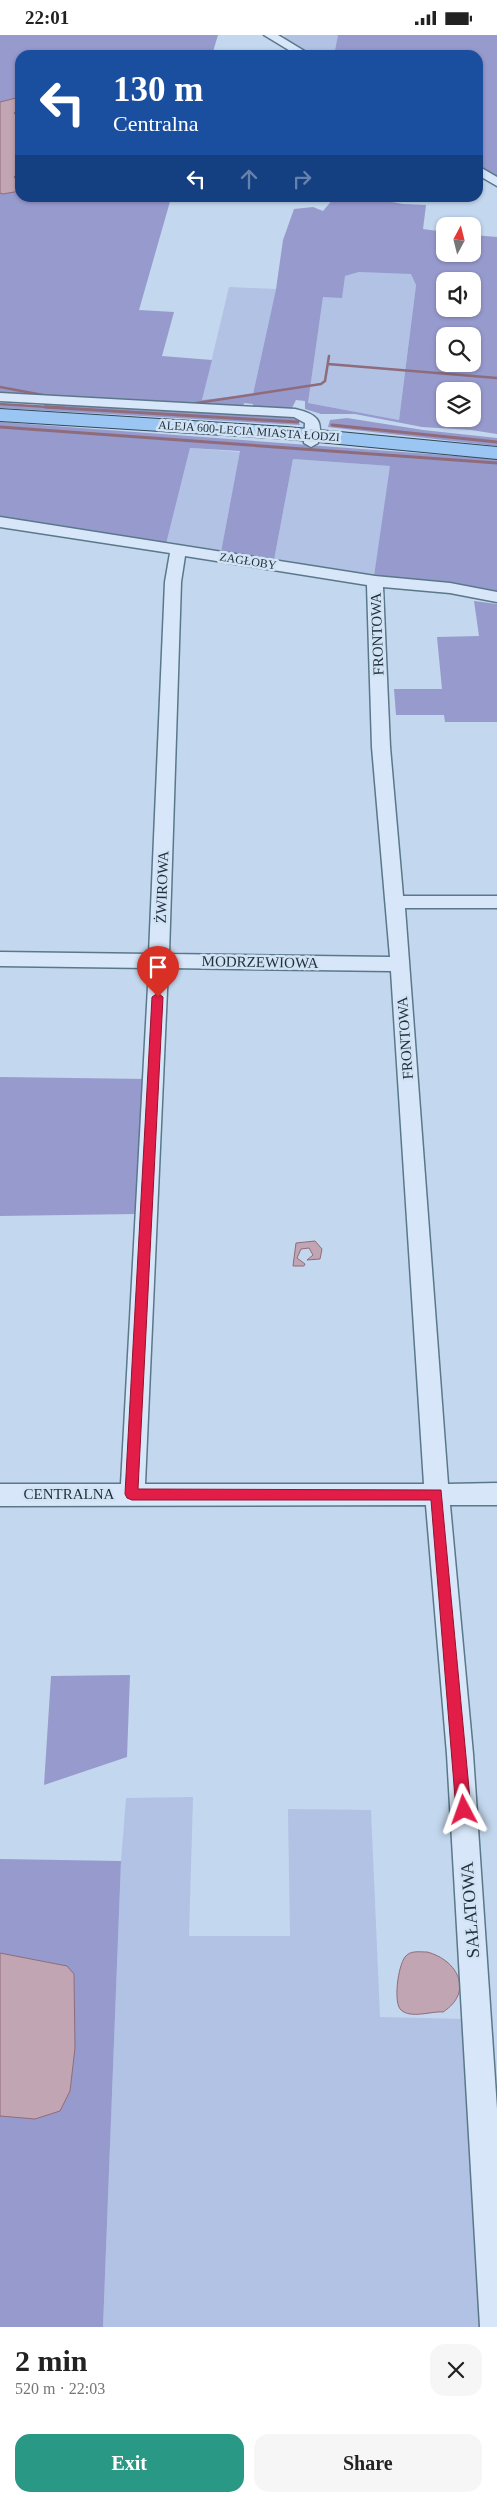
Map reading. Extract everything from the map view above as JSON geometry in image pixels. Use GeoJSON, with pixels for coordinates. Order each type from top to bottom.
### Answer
{"type":"FeatureCollection","features":[{"type":"Feature","properties":{"kind":"main road","name":"ALEJA 600-LECIA MIASTA ŁODZI"},"geometry":{"type":"LineString","coordinates":[[0,415],[497,453]]}},
{"type":"Feature","properties":{"kind":"main road","name":"ALEJA 600-LECIA MIASTA ŁODZI"},"geometry":{"type":"LineString","coordinates":[[0,420],[312,439],[497,457]]}},
{"type":"Feature","properties":{"kind":"street"},"geometry":{"type":"LineString","coordinates":[[270,35],[296,50]]}},
{"type":"Feature","properties":{"kind":"street"},"geometry":{"type":"LineString","coordinates":[[483,173],[497,181]]}},
{"type":"Feature","properties":{"kind":"street"},"geometry":{"type":"LineString","coordinates":[[0,397],[295,413],[312,421],[315,427],[312,439]]}},
{"type":"Feature","properties":{"kind":"street","name":"ZAGŁOBY"},"geometry":{"type":"LineString","coordinates":[[0,522],[375,581],[450,589],[497,597]]}},
{"type":"Feature","properties":{"kind":"street","name":"ŻWIROWA"},"geometry":{"type":"LineString","coordinates":[[132,1494],[159,961],[173,582],[178,550]]}},
{"type":"Feature","properties":{"kind":"street","name":"FRONTOWA"},"geometry":{"type":"LineString","coordinates":[[375,581],[381,747],[400,964],[437,1494]]}},
{"type":"Feature","properties":{"kind":"street"},"geometry":{"type":"LineString","coordinates":[[394,902],[497,902]]}},
{"type":"Feature","properties":{"kind":"street","name":"MODRZEWIOWA"},"geometry":{"type":"LineString","coordinates":[[0,959],[400,964]]}},
{"type":"Feature","properties":{"kind":"street","name":"CENTRALNA"},"geometry":{"type":"LineString","coordinates":[[0,1495],[497,1493]]}},
{"type":"Feature","properties":{"kind":"street","name":"SAŁATOWA"},"geometry":{"type":"LineString","coordinates":[[437,1494],[460,1754],[496,2327]]}},
{"type":"Feature","properties":{"kind":"shaded area"},"geometry":{"type":"Polygon","coordinates":[[[0,35],[218,35],[214,50],[15,50],[15,202],[170,202],[139,310],[174,312],[162,356],[212,360],[202,400],[253,394],[276,289],[283,240],[294,209],[313,207],[323,211],[331,202],[392,202],[426,205],[423,229],[436,231],[436,263],[481,263],[481,236],[497,237],[497,434],[471,430],[422,427],[355,414],[321,414],[305,409],[305,401],[296,400],[292,408],[256,409],[253,407],[253,404],[244,403],[243,407],[0,394],[0,35]],[[359,272],[345,276],[342,298],[323,297],[308,403],[399,420],[416,285],[411,274],[359,272]]]}},
{"type":"Feature","properties":{"kind":"shaded area"},"geometry":{"type":"Polygon","coordinates":[[[285,35],[338,35],[335,50],[303,50],[284,39],[285,35]]]}},
{"type":"Feature","properties":{"kind":"shaded area"},"geometry":{"type":"Polygon","coordinates":[[[338,35],[497,35],[497,176],[483,169],[483,50],[335,50],[338,35]]]}},
{"type":"Feature","properties":{"kind":"shaded area"},"geometry":{"type":"Polygon","coordinates":[[[15,98],[15,192],[3,194],[0,193],[0,102],[15,98]]]}},
{"type":"Feature","properties":{"kind":"shaded area"},"geometry":{"type":"Polygon","coordinates":[[[359,272],[411,273],[416,284],[399,420],[308,403],[323,297],[345,276],[359,272]]]}},
{"type":"Feature","properties":{"kind":"shaded area"},"geometry":{"type":"Polygon","coordinates":[[[229,287],[276,289],[253,394],[202,400],[229,287]]]}},
{"type":"Feature","properties":{"kind":"shaded area"},"geometry":{"type":"Polygon","coordinates":[[[0,404],[44,407],[45,404],[278,416],[297,419],[300,425],[0,408],[0,404]]]}},
{"type":"Feature","properties":{"kind":"shaded area"},"geometry":{"type":"Polygon","coordinates":[[[347,418],[423,430],[497,438],[497,446],[328,427],[330,420],[347,418]]]}},
{"type":"Feature","properties":{"kind":"shaded area"},"geometry":{"type":"Polygon","coordinates":[[[0,422],[497,459],[497,595],[374,576],[390,466],[293,459],[274,560],[221,552],[240,451],[190,448],[166,544],[0,519],[0,422]]]}},
{"type":"Feature","properties":{"kind":"shaded area"},"geometry":{"type":"Polygon","coordinates":[[[190,448],[240,452],[221,552],[166,544],[190,448]]]}},
{"type":"Feature","properties":{"kind":"shaded area"},"geometry":{"type":"Polygon","coordinates":[[[293,459],[391,466],[374,576],[274,560],[293,459]]]}},
{"type":"Feature","properties":{"kind":"shaded area"},"geometry":{"type":"Polygon","coordinates":[[[474,601],[497,604],[497,722],[445,722],[444,715],[396,715],[394,689],[442,689],[437,637],[479,636],[474,601]]]}},
{"type":"Feature","properties":{"kind":"shaded area"},"geometry":{"type":"Polygon","coordinates":[[[0,1077],[146,1079],[135,1214],[0,1216],[0,1077]]]}},
{"type":"Feature","properties":{"kind":"shaded area"},"geometry":{"type":"Polygon","coordinates":[[[315,1241],[322,1249],[320,1259],[307,1260],[313,1255],[309,1248],[301,1249],[297,1258],[305,1264],[304,1266],[293,1266],[296,1243],[315,1241]]]}},
{"type":"Feature","properties":{"kind":"shaded area"},"geometry":{"type":"Polygon","coordinates":[[[130,1675],[127,1757],[44,1785],[51,1676],[130,1675]]]}},
{"type":"Feature","properties":{"kind":"shaded area"},"geometry":{"type":"Polygon","coordinates":[[[193,1797],[189,1936],[290,1936],[288,1809],[371,1810],[380,2017],[465,2019],[485,2327],[103,2327],[121,1861],[126,1798],[193,1797]]]}},
{"type":"Feature","properties":{"kind":"shaded area"},"geometry":{"type":"Polygon","coordinates":[[[0,1859],[121,1861],[103,2327],[0,2327],[0,1859]]]}},
{"type":"Feature","properties":{"kind":"shaded area"},"geometry":{"type":"Polygon","coordinates":[[[427,1952],[438,1956],[454,1969],[460,1986],[458,1995],[443,2012],[405,2013],[401,2010],[397,2000],[397,1984],[402,1962],[410,1953],[427,1952]]]}},
{"type":"Feature","properties":{"kind":"shaded area"},"geometry":{"type":"Polygon","coordinates":[[[0,1953],[67,1966],[74,1974],[75,2048],[70,2091],[60,2111],[35,2119],[0,2116],[0,1953]]]}},
{"type":"Feature","properties":{"kind":"waterway"},"geometry":{"type":"LineString","coordinates":[[190,404],[321,384],[325,381],[329,356]]}},
{"type":"Feature","properties":{"kind":"waterway"},"geometry":{"type":"LineString","coordinates":[[328,364],[497,378]]}},
{"type":"Feature","properties":{"kind":"waterway"},"geometry":{"type":"LineString","coordinates":[[0,387],[48,396]]}},
{"type":"Feature","properties":{"kind":"waterway"},"geometry":{"type":"LineString","coordinates":[[0,404],[65,408]]}},
{"type":"Feature","properties":{"kind":"waterway"},"geometry":{"type":"LineString","coordinates":[[45,407],[298,422]]}},
{"type":"Feature","properties":{"kind":"waterway"},"geometry":{"type":"LineString","coordinates":[[332,425],[497,442]]}},
{"type":"Feature","properties":{"kind":"waterway"},"geometry":{"type":"LineString","coordinates":[[0,427],[497,463]]}},
{"type":"Feature","properties":{"kind":"route"},"geometry":{"type":"LineString","coordinates":[[158,997],[132,1494],[437,1494],[464,1810]]}}]}
